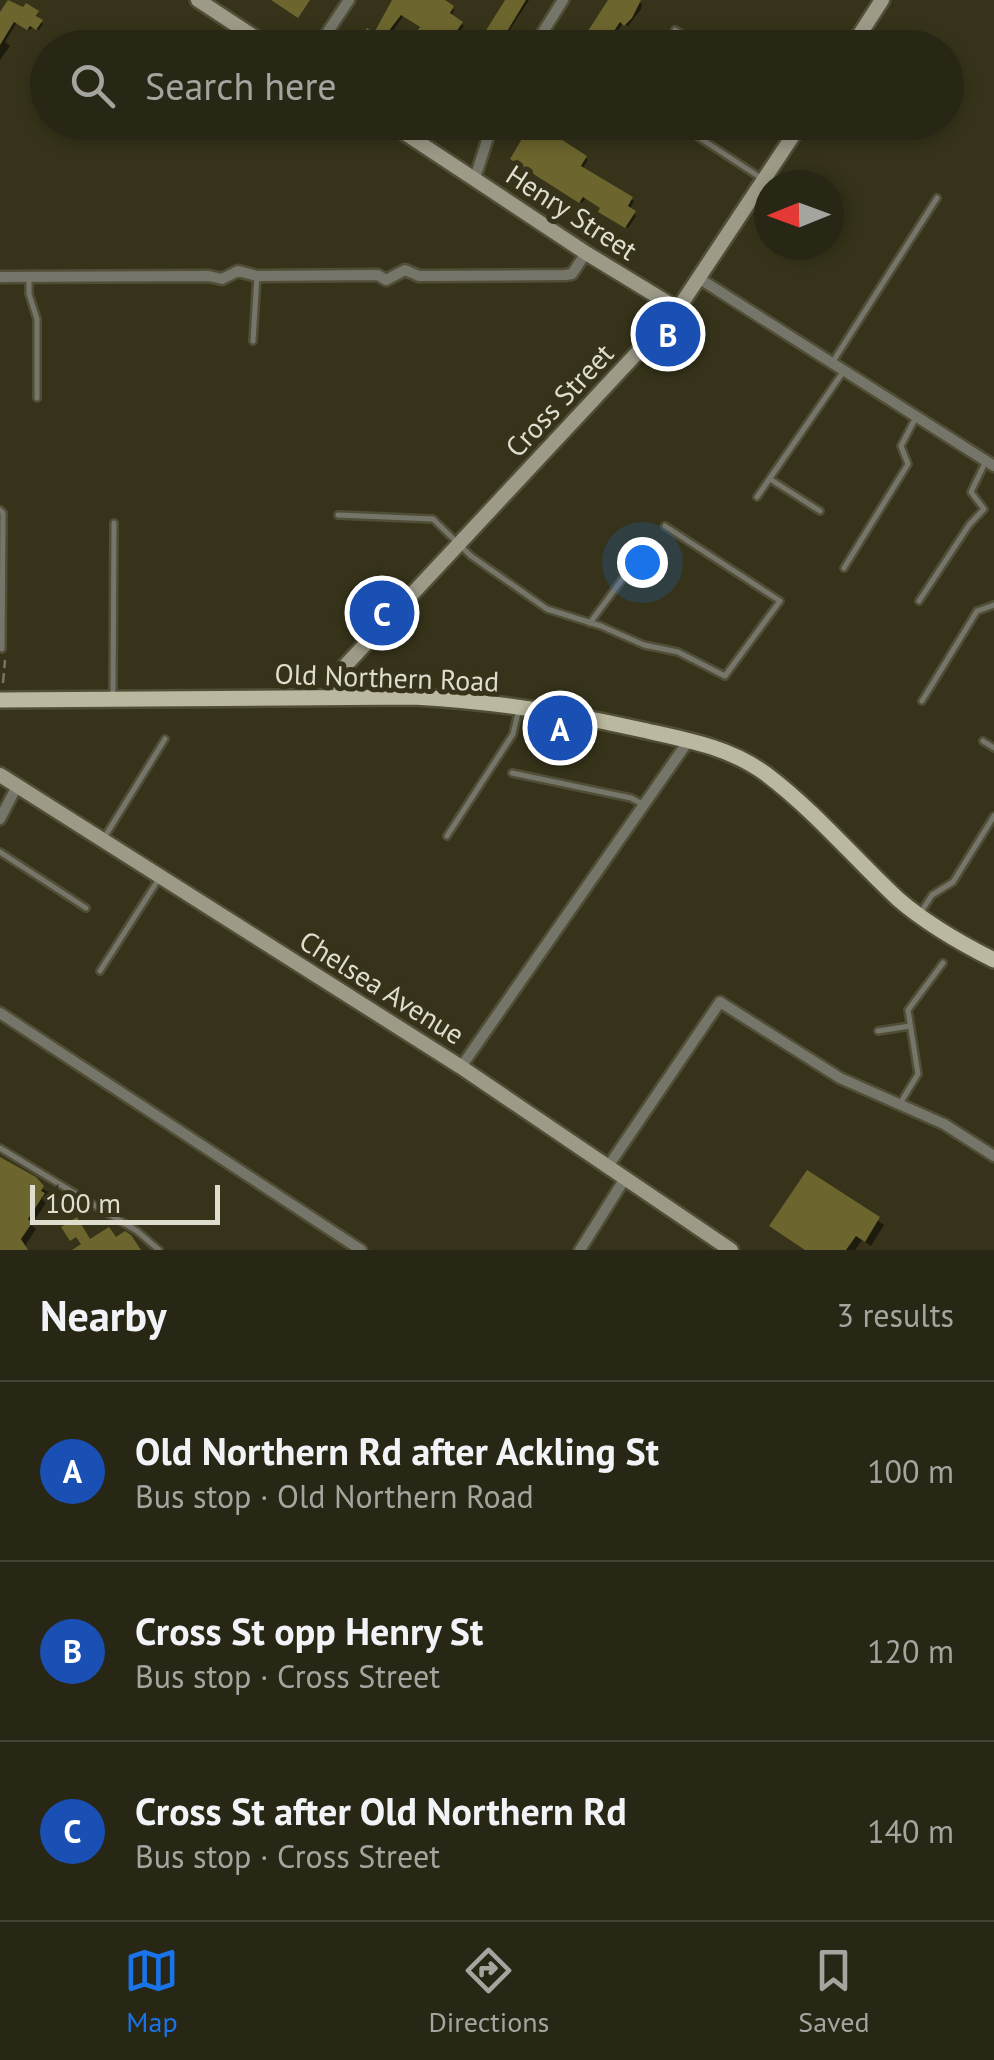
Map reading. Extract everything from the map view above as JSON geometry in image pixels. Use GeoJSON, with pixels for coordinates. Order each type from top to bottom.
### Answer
{"type":"FeatureCollection","features":[{"type":"Feature","properties":{"kind":"main road","name":"Old Northern Road"},"geometry":{"type":"LineString","coordinates":[[1,692],[113,699],[468,700],[689,740],[717,748],[763,772],[919,915],[994,960]]}},
{"type":"Feature","properties":{"kind":"street"},"geometry":{"type":"LineString","coordinates":[[198,0],[244,30]]}},
{"type":"Feature","properties":{"kind":"street"},"geometry":{"type":"LineString","coordinates":[[329,30],[349,0]]}},
{"type":"Feature","properties":{"kind":"street"},"geometry":{"type":"LineString","coordinates":[[544,30],[564,0]]}},
{"type":"Feature","properties":{"kind":"street"},"geometry":{"type":"LineString","coordinates":[[863,30],[882,0]]}},
{"type":"Feature","properties":{"kind":"street","name":"Henry Street"},"geometry":{"type":"LineString","coordinates":[[416,140],[678,309]]}},
{"type":"Feature","properties":{"kind":"street"},"geometry":{"type":"LineString","coordinates":[[476,178],[487,140]]}},
{"type":"Feature","properties":{"kind":"street","name":"Cross Street"},"geometry":{"type":"LineString","coordinates":[[771,170],[790,140]]}},
{"type":"Feature","properties":{"kind":"street","name":"Cross Street"},"geometry":{"type":"LineString","coordinates":[[338,697],[345,666],[678,309],[754,196]]}},
{"type":"Feature","properties":{"kind":"street"},"geometry":{"type":"LineString","coordinates":[[0,277],[222,279],[238,270],[257,276],[378,275],[386,280],[405,270],[419,276],[565,275],[572,274],[586,253]]}},
{"type":"Feature","properties":{"kind":"street"},"geometry":{"type":"LineString","coordinates":[[700,279],[990,464]]}},
{"type":"Feature","properties":{"kind":"street"},"geometry":{"type":"LineString","coordinates":[[461,1068],[689,740]]}},
{"type":"Feature","properties":{"kind":"street","name":"Chelsea Avenue"},"geometry":{"type":"LineString","coordinates":[[0,776],[461,1068],[731,1250]]}},
{"type":"Feature","properties":{"kind":"street"},"geometry":{"type":"LineString","coordinates":[[0,819],[17,786]]}},
{"type":"Feature","properties":{"kind":"street"},"geometry":{"type":"LineString","coordinates":[[607,1168],[720,1002],[840,1078],[944,1124],[994,1156]]}},
{"type":"Feature","properties":{"kind":"street"},"geometry":{"type":"LineString","coordinates":[[0,1013],[362,1250]]}},
{"type":"Feature","properties":{"kind":"street"},"geometry":{"type":"LineString","coordinates":[[580,1250],[624,1180]]}},
{"type":"Feature","properties":{"kind":"lane"},"geometry":{"type":"LineString","coordinates":[[702,140],[754,174]]}},
{"type":"Feature","properties":{"kind":"lane"},"geometry":{"type":"LineString","coordinates":[[832,363],[938,198]]}},
{"type":"Feature","properties":{"kind":"lane"},"geometry":{"type":"LineString","coordinates":[[253,342],[257,276]]}},
{"type":"Feature","properties":{"kind":"lane"},"geometry":{"type":"LineString","coordinates":[[30,277],[29,294],[37,319],[37,398]]}},
{"type":"Feature","properties":{"kind":"lane"},"geometry":{"type":"LineString","coordinates":[[757,498],[844,370]]}},
{"type":"Feature","properties":{"kind":"lane"},"geometry":{"type":"LineString","coordinates":[[844,568],[908,464],[901,446],[916,416]]}},
{"type":"Feature","properties":{"kind":"lane"},"geometry":{"type":"LineString","coordinates":[[919,601],[969,524],[984,509],[971,492],[990,464]]}},
{"type":"Feature","properties":{"kind":"lane"},"geometry":{"type":"LineString","coordinates":[[770,479],[820,510]]}},
{"type":"Feature","properties":{"kind":"lane"},"geometry":{"type":"LineString","coordinates":[[0,510],[2,649]]}},
{"type":"Feature","properties":{"kind":"lane"},"geometry":{"type":"LineString","coordinates":[[338,515],[433,519],[471,556],[546,609],[678,652],[725,676],[780,601],[665,526]]}},
{"type":"Feature","properties":{"kind":"lane"},"geometry":{"type":"LineString","coordinates":[[113,699],[114,523]]}},
{"type":"Feature","properties":{"kind":"lane"},"geometry":{"type":"LineString","coordinates":[[590,623],[643,551]]}},
{"type":"Feature","properties":{"kind":"lane"},"geometry":{"type":"LineString","coordinates":[[922,701],[977,611],[994,606]]}},
{"type":"Feature","properties":{"kind":"lane"},"geometry":{"type":"LineString","coordinates":[[448,836],[513,734],[520,707]]}},
{"type":"Feature","properties":{"kind":"lane"},"geometry":{"type":"LineString","coordinates":[[102,840],[165,739]]}},
{"type":"Feature","properties":{"kind":"lane"},"geometry":{"type":"LineString","coordinates":[[983,741],[994,748]]}},
{"type":"Feature","properties":{"kind":"lane"},"geometry":{"type":"LineString","coordinates":[[512,773],[644,804]]}},
{"type":"Feature","properties":{"kind":"lane"},"geometry":{"type":"LineString","coordinates":[[919,915],[932,894],[952,882],[994,816]]}},
{"type":"Feature","properties":{"kind":"lane"},"geometry":{"type":"LineString","coordinates":[[0,852],[86,908]]}},
{"type":"Feature","properties":{"kind":"lane"},"geometry":{"type":"LineString","coordinates":[[100,971],[160,877]]}},
{"type":"Feature","properties":{"kind":"lane"},"geometry":{"type":"LineString","coordinates":[[900,1104],[918,1074],[908,1010],[943,963]]}},
{"type":"Feature","properties":{"kind":"lane"},"geometry":{"type":"LineString","coordinates":[[878,1031],[910,1026]]}},
{"type":"Feature","properties":{"kind":"lane"},"geometry":{"type":"LineString","coordinates":[[0,1148],[137,1230],[159,1250]]}},
{"type":"Feature","properties":{"kind":"path"},"geometry":{"type":"LineString","coordinates":[[1,692],[5,658],[2,649]]}},
{"type":"Feature","properties":{"kind":"building"},"geometry":{"type":"Polygon","coordinates":[[[8,0],[23,7],[26,3],[39,11],[36,16],[43,20],[36,30],[30,26],[27,30],[14,22],[0,45],[0,12],[8,0]]]}},
{"type":"Feature","properties":{"kind":"building"},"geometry":{"type":"Polygon","coordinates":[[[271,0],[310,0],[298,18],[271,0]]]}},
{"type":"Feature","properties":{"kind":"building"},"geometry":{"type":"Polygon","coordinates":[[[392,0],[445,0],[454,6],[450,13],[463,22],[458,30],[418,30],[420,27],[401,15],[390,30],[376,30],[392,0]]]}},
{"type":"Feature","properties":{"kind":"building"},"geometry":{"type":"Polygon","coordinates":[[[505,0],[526,0],[508,30],[486,30],[505,0]]]}},
{"type":"Feature","properties":{"kind":"building"},"geometry":{"type":"Polygon","coordinates":[[[608,0],[641,0],[624,26],[620,22],[615,30],[589,30],[608,0]]]}},
{"type":"Feature","properties":{"kind":"building"},"geometry":{"type":"Polygon","coordinates":[[[521,140],[562,140],[587,156],[581,166],[633,197],[628,206],[636,211],[625,228],[598,212],[600,208],[583,197],[579,203],[510,159],[521,140]]]}},
{"type":"Feature","properties":{"kind":"building"},"geometry":{"type":"Polygon","coordinates":[[[0,1157],[36,1177],[44,1186],[41,1191],[45,1193],[28,1219],[32,1223],[21,1239],[28,1250],[0,1250],[0,1157]]]}},
{"type":"Feature","properties":{"kind":"building"},"geometry":{"type":"Polygon","coordinates":[[[807,1170],[880,1217],[865,1242],[856,1236],[846,1250],[805,1250],[769,1226],[807,1170]]]}},
{"type":"Feature","properties":{"kind":"building"},"geometry":{"type":"Polygon","coordinates":[[[77,1217],[90,1239],[109,1227],[116,1237],[125,1231],[131,1235],[141,1250],[72,1250],[81,1244],[76,1237],[70,1241],[61,1227],[77,1217]]]}},
{"type":"Feature","properties":{"kind":"place","name":"Cross St opp Henry St"},"geometry":{"type":"Point","coordinates":[668,334]}},
{"type":"Feature","properties":{"kind":"place","name":"Cross St after Old Northern Rd"},"geometry":{"type":"Point","coordinates":[382,613]}},
{"type":"Feature","properties":{"kind":"place","name":"Old Northern Rd after Ackling St"},"geometry":{"type":"Point","coordinates":[560,728]}}]}
